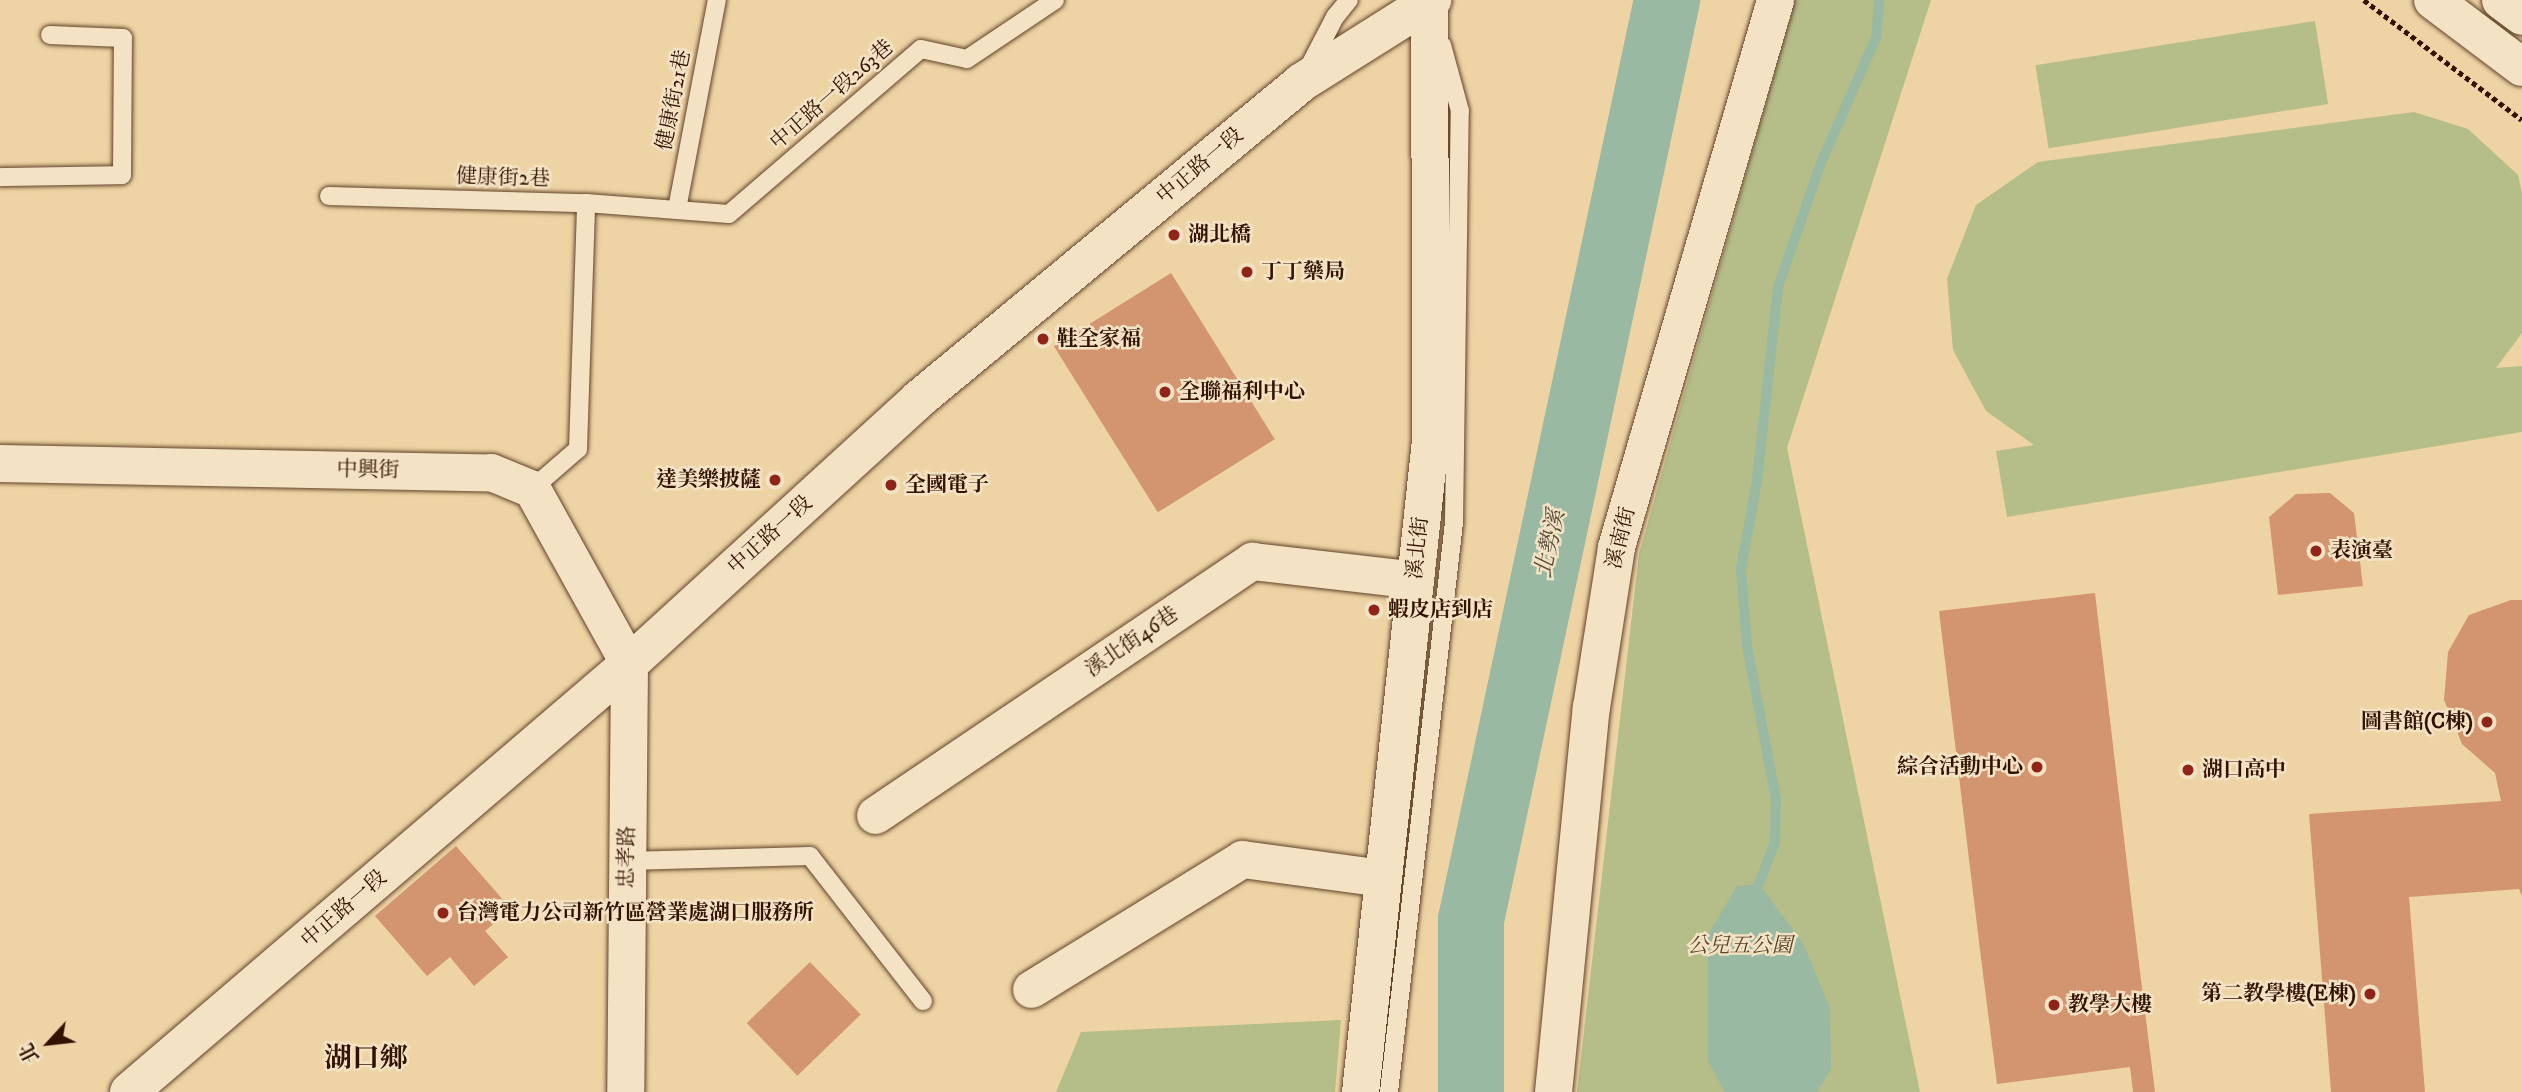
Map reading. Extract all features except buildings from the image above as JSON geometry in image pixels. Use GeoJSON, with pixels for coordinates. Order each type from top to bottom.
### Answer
{"type":"FeatureCollection","features":[{"type":"Feature","properties":{"kind":"street","name":"中正路一段"},"geometry":{"type":"LineString","coordinates":[[129,1092],[629,664],[919,399],[1302,82],[1430,0]]}},
{"type":"Feature","properties":{"kind":"street","name":"溪北街"},"geometry":{"type":"LineString","coordinates":[[1360,1092],[1430,440],[1430,0]]}},
{"type":"Feature","properties":{"kind":"street","name":"溪南街"},"geometry":{"type":"LineString","coordinates":[[1553,1092],[1591,707],[1616,547],[1775,0]]}},
{"type":"Feature","properties":{"kind":"street"},"geometry":{"type":"LineString","coordinates":[[2433,0],[2522,67]]}},
{"type":"Feature","properties":{"kind":"street"},"geometry":{"type":"LineString","coordinates":[[2501,0],[2522,16]]}},
{"type":"Feature","properties":{"kind":"street","name":"中興街"},"geometry":{"type":"LineString","coordinates":[[0,463],[491,472],[532,489]]}},
{"type":"Feature","properties":{"kind":"street"},"geometry":{"type":"LineString","coordinates":[[532,489],[629,664]]}},
{"type":"Feature","properties":{"kind":"street","name":"溪北街46巷"},"geometry":{"type":"LineString","coordinates":[[875,815],[1252,561],[1415,580]]}},
{"type":"Feature","properties":{"kind":"street","name":"忠孝路"},"geometry":{"type":"LineString","coordinates":[[625,1092],[629,664]]}},
{"type":"Feature","properties":{"kind":"street"},"geometry":{"type":"LineString","coordinates":[[1031,989],[1242,859],[1382,878]]}},
{"type":"Feature","properties":{"kind":"lane","name":"健康街21巷"},"geometry":{"type":"LineString","coordinates":[[677,209],[717,0]]}},
{"type":"Feature","properties":{"kind":"lane","name":"中正路一段263巷"},"geometry":{"type":"LineString","coordinates":[[677,209],[729,214],[921,49],[967,59],[1055,0]]}},
{"type":"Feature","properties":{"kind":"lane"},"geometry":{"type":"LineString","coordinates":[[1302,82],[1335,17],[1349,0]]}},
{"type":"Feature","properties":{"kind":"lane"},"geometry":{"type":"LineString","coordinates":[[1389,1092],[1454,522],[1460,111],[1430,0]]}},
{"type":"Feature","properties":{"kind":"lane"},"geometry":{"type":"LineString","coordinates":[[0,177],[122,175],[123,38],[50,35]]}},
{"type":"Feature","properties":{"kind":"lane","name":"健康街2巷"},"geometry":{"type":"LineString","coordinates":[[329,195],[586,203],[677,209]]}},
{"type":"Feature","properties":{"kind":"lane"},"geometry":{"type":"LineString","coordinates":[[532,489],[578,449],[586,203]]}},
{"type":"Feature","properties":{"kind":"lane"},"geometry":{"type":"LineString","coordinates":[[627,861],[810,856],[923,1001]]}},
{"type":"Feature","properties":{"kind":"path"},"geometry":{"type":"LineString","coordinates":[[2364,0],[2522,120]]}},
{"type":"Feature","properties":{"kind":"green space","name":"公兒五公園"},"geometry":{"type":"Polygon","coordinates":[[[1795,0],[1931,0],[1787,448],[1920,1092],[1577,1092],[1639,554],[1795,0]]]}},
{"type":"Feature","properties":{"kind":"green space"},"geometry":{"type":"Polygon","coordinates":[[[2315,21],[2328,104],[2049,148],[2035,65],[2315,21]]]}},
{"type":"Feature","properties":{"kind":"green space"},"geometry":{"type":"Polygon","coordinates":[[[2414,112],[2468,129],[2518,175],[2522,193],[2522,333],[2496,368],[2522,366],[2522,432],[2007,517],[1996,451],[2034,445],[1986,411],[1953,350],[1947,279],[1976,205],[2038,162],[2414,112]]]}},
{"type":"Feature","properties":{"kind":"green space"},"geometry":{"type":"Polygon","coordinates":[[[1341,1020],[1335,1092],[1056,1092],[1081,1032],[1341,1020]]]}},
{"type":"Feature","properties":{"kind":"shaded area"},"geometry":{"type":"Polygon","coordinates":[[[1759,884],[1803,943],[1830,1008],[1831,1069],[1817,1092],[1725,1092],[1708,1061],[1708,935],[1737,886],[1759,884]]]}},
{"type":"Feature","properties":{"kind":"waterway","name":"北勢溪"},"geometry":{"type":"LineString","coordinates":[[1471,1092],[1471,920],[1667,0]]}},
{"type":"Feature","properties":{"kind":"waterway"},"geometry":{"type":"LineString","coordinates":[[1759,884],[1775,842],[1776,799],[1747,645],[1741,569],[1757,481],[1778,287],[1821,163],[1876,38],[1879,0]]}},
{"type":"Feature","properties":{"kind":"place","name":"湖北橋"},"geometry":{"type":"Point","coordinates":[1174,235]}},
{"type":"Feature","properties":{"kind":"place","name":"丁丁藥局"},"geometry":{"type":"Point","coordinates":[1247,272]}},
{"type":"Feature","properties":{"kind":"place","name":"鞋全家福"},"geometry":{"type":"Point","coordinates":[1043,339]}},
{"type":"Feature","properties":{"kind":"place","name":"全聯福利中心"},"geometry":{"type":"Point","coordinates":[1165,392]}},
{"type":"Feature","properties":{"kind":"place","name":"達美樂披薩"},"geometry":{"type":"Point","coordinates":[775,480]}},
{"type":"Feature","properties":{"kind":"place","name":"全國電子"},"geometry":{"type":"Point","coordinates":[891,485]}},
{"type":"Feature","properties":{"kind":"place","name":"表演臺"},"geometry":{"type":"Point","coordinates":[2316,551]}},
{"type":"Feature","properties":{"kind":"place","name":"蝦皮店到店"},"geometry":{"type":"Point","coordinates":[1374,610]}},
{"type":"Feature","properties":{"kind":"place","name":"圖書館(C棟)"},"geometry":{"type":"Point","coordinates":[2487,722]}},
{"type":"Feature","properties":{"kind":"place","name":"綜合活動中心"},"geometry":{"type":"Point","coordinates":[2037,767]}},
{"type":"Feature","properties":{"kind":"place","name":"湖口高中"},"geometry":{"type":"Point","coordinates":[2188,770]}},
{"type":"Feature","properties":{"kind":"place","name":"台灣電力公司新竹區營業處湖口服務所"},"geometry":{"type":"Point","coordinates":[443,913]}},
{"type":"Feature","properties":{"kind":"place","name":"第二教學樓(E棟)"},"geometry":{"type":"Point","coordinates":[2370,994]}},
{"type":"Feature","properties":{"kind":"place","name":"教學大樓"},"geometry":{"type":"Point","coordinates":[2054,1005]}},
{"type":"Feature","properties":{"kind":"district","name":"湖口鄉"},"geometry":{"type":"Point","coordinates":[366,1059]}}]}
